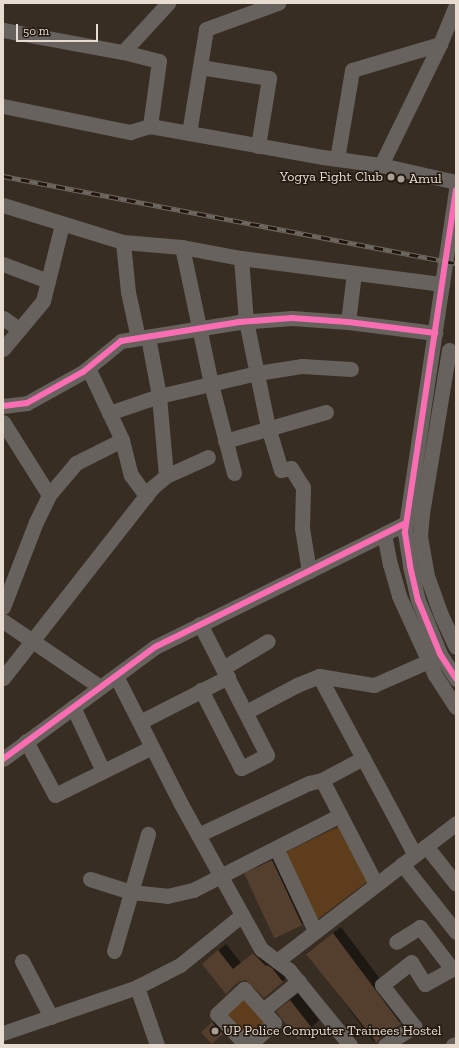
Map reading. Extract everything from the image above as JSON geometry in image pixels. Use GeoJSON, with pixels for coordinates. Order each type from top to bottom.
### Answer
{"type":"FeatureCollection","features":[{"type":"Feature","properties":{"kind":"street"},"geometry":{"type":"LineString","coordinates":[[123,52],[168,3]]}},
{"type":"Feature","properties":{"kind":"street"},"geometry":{"type":"LineString","coordinates":[[189,133],[206,29],[248,8],[278,3]]}},
{"type":"Feature","properties":{"kind":"street"},"geometry":{"type":"LineString","coordinates":[[381,165],[454,13]]}},
{"type":"Feature","properties":{"kind":"street"},"geometry":{"type":"LineString","coordinates":[[3,30],[159,60],[150,126]]}},
{"type":"Feature","properties":{"kind":"street"},"geometry":{"type":"LineString","coordinates":[[337,159],[352,70],[440,44]]}},
{"type":"Feature","properties":{"kind":"street"},"geometry":{"type":"LineString","coordinates":[[200,67],[269,78],[258,146]]}},
{"type":"Feature","properties":{"kind":"street"},"geometry":{"type":"LineString","coordinates":[[3,106],[130,132],[150,126],[258,146],[381,165],[456,182]]}},
{"type":"Feature","properties":{"kind":"street"},"geometry":{"type":"LineString","coordinates":[[456,190],[405,533],[410,566],[418,600],[440,654],[456,679]]}},
{"type":"Feature","properties":{"kind":"street"},"geometry":{"type":"LineString","coordinates":[[3,205],[123,242],[182,247],[241,258],[442,284]]}},
{"type":"Feature","properties":{"kind":"street"},"geometry":{"type":"LineString","coordinates":[[3,349],[43,301],[62,224]]}},
{"type":"Feature","properties":{"kind":"street"},"geometry":{"type":"LineString","coordinates":[[123,242],[128,292],[143,337],[159,396],[166,476]]}},
{"type":"Feature","properties":{"kind":"street"},"geometry":{"type":"LineString","coordinates":[[182,247],[211,384],[234,473]]}},
{"type":"Feature","properties":{"kind":"street"},"geometry":{"type":"LineString","coordinates":[[241,258],[246,321],[268,427],[281,470],[291,468],[303,487],[302,528],[309,571]]}},
{"type":"Feature","properties":{"kind":"street"},"geometry":{"type":"LineString","coordinates":[[3,264],[48,281]]}},
{"type":"Feature","properties":{"kind":"street"},"geometry":{"type":"LineString","coordinates":[[348,322],[354,273]]}},
{"type":"Feature","properties":{"kind":"street"},"geometry":{"type":"LineString","coordinates":[[3,318],[19,329]]}},
{"type":"Feature","properties":{"kind":"street"},"geometry":{"type":"LineString","coordinates":[[3,406],[27,403],[88,368],[121,340],[199,328],[246,321],[292,318],[348,322],[433,340],[453,351],[422,513],[420,536],[428,576],[441,615],[456,647]]}},
{"type":"Feature","properties":{"kind":"street"},"geometry":{"type":"LineString","coordinates":[[109,413],[159,396],[257,373],[302,366],[351,369]]}},
{"type":"Feature","properties":{"kind":"street"},"geometry":{"type":"LineString","coordinates":[[88,368],[122,440],[131,475],[146,496]]}},
{"type":"Feature","properties":{"kind":"street"},"geometry":{"type":"LineString","coordinates":[[225,441],[268,427],[326,412]]}},
{"type":"Feature","properties":{"kind":"street"},"geometry":{"type":"LineString","coordinates":[[3,422],[49,495]]}},
{"type":"Feature","properties":{"kind":"street"},"geometry":{"type":"LineString","coordinates":[[3,607],[36,522],[49,495],[76,463],[122,440]]}},
{"type":"Feature","properties":{"kind":"street"},"geometry":{"type":"LineString","coordinates":[[3,678],[153,486],[166,476],[208,457]]}},
{"type":"Feature","properties":{"kind":"street"},"geometry":{"type":"LineString","coordinates":[[3,759],[155,647],[406,523]]}},
{"type":"Feature","properties":{"kind":"street"},"geometry":{"type":"LineString","coordinates":[[384,534],[390,564],[399,596],[435,675],[456,707]]}},
{"type":"Feature","properties":{"kind":"street"},"geometry":{"type":"LineString","coordinates":[[3,621],[100,687]]}},
{"type":"Feature","properties":{"kind":"street"},"geometry":{"type":"LineString","coordinates":[[200,624],[267,755],[241,768],[202,690]]}},
{"type":"Feature","properties":{"kind":"street"},"geometry":{"type":"LineString","coordinates":[[140,722],[202,690],[268,641]]}},
{"type":"Feature","properties":{"kind":"street"},"geometry":{"type":"LineString","coordinates":[[246,712],[297,685],[320,676],[374,686],[429,661]]}},
{"type":"Feature","properties":{"kind":"street"},"geometry":{"type":"LineString","coordinates":[[116,676],[198,835],[261,949],[290,970],[350,1045]]}},
{"type":"Feature","properties":{"kind":"street"},"geometry":{"type":"LineString","coordinates":[[320,676],[363,758],[420,850],[456,884]]}},
{"type":"Feature","properties":{"kind":"street"},"geometry":{"type":"LineString","coordinates":[[73,707],[103,772]]}},
{"type":"Feature","properties":{"kind":"street"},"geometry":{"type":"LineString","coordinates":[[26,741],[56,795],[152,747]]}},
{"type":"Feature","properties":{"kind":"street"},"geometry":{"type":"LineString","coordinates":[[198,835],[309,784],[322,780],[363,758]]}},
{"type":"Feature","properties":{"kind":"street"},"geometry":{"type":"LineString","coordinates":[[322,780],[376,884]]}},
{"type":"Feature","properties":{"kind":"street"},"geometry":{"type":"LineString","coordinates":[[90,879],[131,892],[167,896],[193,890],[340,815]]}},
{"type":"Feature","properties":{"kind":"street"},"geometry":{"type":"LineString","coordinates":[[277,960],[456,823]]}},
{"type":"Feature","properties":{"kind":"street"},"geometry":{"type":"LineString","coordinates":[[114,951],[148,834]]}},
{"type":"Feature","properties":{"kind":"street"},"geometry":{"type":"LineString","coordinates":[[276,848],[315,931]]}},
{"type":"Feature","properties":{"kind":"street"},"geometry":{"type":"LineString","coordinates":[[402,864],[456,932]]}},
{"type":"Feature","properties":{"kind":"street"},"geometry":{"type":"LineString","coordinates":[[3,1033],[137,988],[180,965],[242,915]]}},
{"type":"Feature","properties":{"kind":"street"},"geometry":{"type":"LineString","coordinates":[[385,1045],[414,1026],[382,984],[411,962],[425,984],[452,969],[420,927],[396,942]]}},
{"type":"Feature","properties":{"kind":"street"},"geometry":{"type":"LineString","coordinates":[[22,961],[51,1016]]}},
{"type":"Feature","properties":{"kind":"street"},"geometry":{"type":"LineString","coordinates":[[263,1010],[299,981]]}},
{"type":"Feature","properties":{"kind":"street"},"geometry":{"type":"LineString","coordinates":[[137,988],[157,1045]]}},
{"type":"Feature","properties":{"kind":"street"},"geometry":{"type":"LineString","coordinates":[[244,989],[263,1010],[274,1022],[247,1045],[217,1014],[244,989]]}},
{"type":"Feature","properties":{"kind":"shaded area"},"geometry":{"type":"Polygon","coordinates":[[[340,826],[368,881],[318,919],[284,853],[340,826]]]}},
{"type":"Feature","properties":{"kind":"shaded area"},"geometry":{"type":"Polygon","coordinates":[[[244,992],[271,1022],[246,1044],[219,1014],[244,992]]]}},
{"type":"Feature","properties":{"kind":"building"},"geometry":{"type":"Polygon","coordinates":[[[272,860],[302,925],[274,938],[244,873],[272,860]]]}},
{"type":"Feature","properties":{"kind":"building"},"geometry":{"type":"Polygon","coordinates":[[[333,933],[401,1024],[380,1037],[377,1043],[306,954],[333,933]]]}},
{"type":"Feature","properties":{"kind":"building"},"geometry":{"type":"Polygon","coordinates":[[[218,950],[233,969],[253,953],[266,966],[267,965],[272,968],[283,982],[264,998],[246,980],[238,982],[226,994],[202,964],[218,950]]]}},
{"type":"Feature","properties":{"kind":"building"},"geometry":{"type":"Polygon","coordinates":[[[290,1000],[312,1028],[298,1039],[276,1011],[290,1000]]]}},
{"type":"Feature","properties":{"kind":"building"},"geometry":{"type":"Polygon","coordinates":[[[212,1022],[223,1034],[212,1044],[201,1032],[212,1022]]]}},
{"type":"Feature","properties":{"kind":"railway"},"geometry":{"type":"LineString","coordinates":[[3,176],[456,263]]}},
{"type":"Feature","properties":{"kind":"cycle path"},"geometry":{"type":"LineString","coordinates":[[456,190],[405,533],[410,566],[418,600],[440,654],[456,679]]}},
{"type":"Feature","properties":{"kind":"cycle path"},"geometry":{"type":"LineString","coordinates":[[3,406],[27,403],[83,372],[121,341],[239,322],[292,318],[348,322],[435,333]]}},
{"type":"Feature","properties":{"kind":"cycle path"},"geometry":{"type":"LineString","coordinates":[[3,759],[155,647],[406,523]]}},
{"type":"Feature","properties":{"kind":"place","name":"Yogya Fight Club"},"geometry":{"type":"Point","coordinates":[391,177]}},
{"type":"Feature","properties":{"kind":"place","name":"Amul"},"geometry":{"type":"Point","coordinates":[401,179]}},
{"type":"Feature","properties":{"kind":"place","name":"UP Police Computer Trainees Hostel"},"geometry":{"type":"Point","coordinates":[215,1031]}}]}
